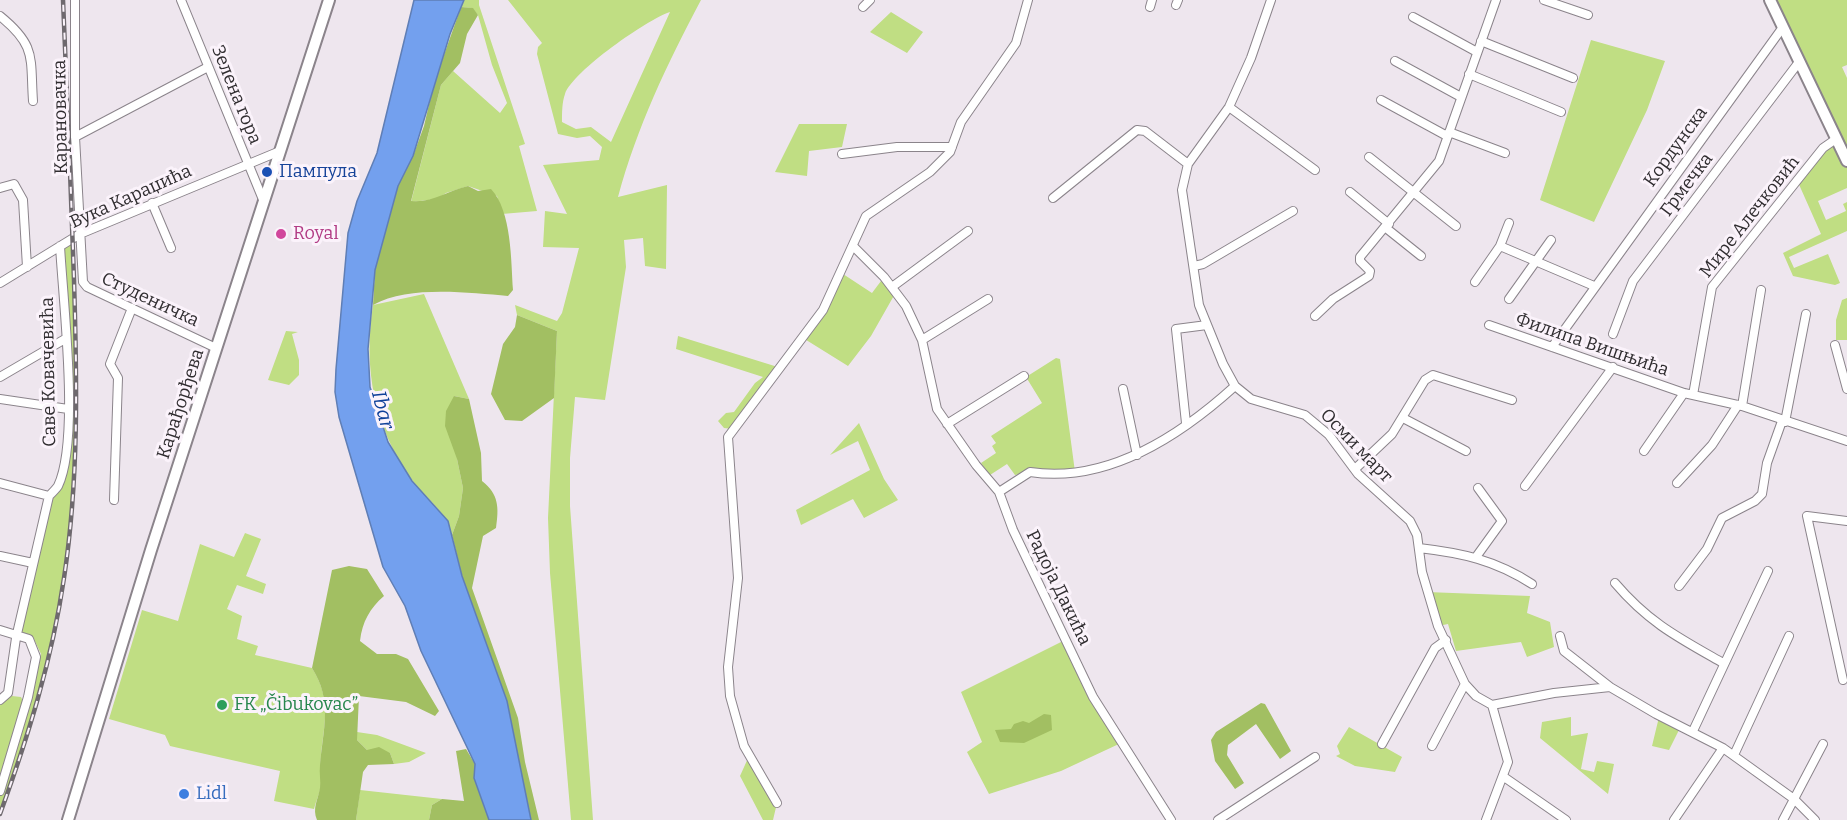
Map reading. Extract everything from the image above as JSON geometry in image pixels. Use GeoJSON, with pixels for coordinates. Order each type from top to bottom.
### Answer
{"type":"FeatureCollection","features":[{"type":"Feature","properties":{"kind":"street","name":"Карановачка"},"geometry":{"type":"LineString","coordinates":[[75,0],[75,137],[80,234]]}},
{"type":"Feature","properties":{"kind":"street","name":"Зелена гора"},"geometry":{"type":"LineString","coordinates":[[181,0],[264,202]]}},
{"type":"Feature","properties":{"kind":"street","name":"Карађорђева"},"geometry":{"type":"LineString","coordinates":[[68,820],[216,348],[329,0]]}},
{"type":"Feature","properties":{"kind":"street"},"geometry":{"type":"LineString","coordinates":[[862,7],[870,0]]}},
{"type":"Feature","properties":{"kind":"street"},"geometry":{"type":"LineString","coordinates":[[777,803],[744,746],[730,696],[728,667],[738,578],[728,437],[823,310],[866,216],[930,172],[947,156],[966,114],[1016,43],[1028,0]]}},
{"type":"Feature","properties":{"kind":"street"},"geometry":{"type":"LineString","coordinates":[[853,246],[892,287],[906,306],[922,340],[928,378],[937,409],[976,465],[999,492],[1030,472],[1056,476],[1137,455],[1186,423],[1235,386],[1206,325],[1195,287],[1182,190],[1188,164],[1229,107],[1251,58],[1271,0]]}},
{"type":"Feature","properties":{"kind":"street"},"geometry":{"type":"LineString","coordinates":[[1544,0],[1588,15]]}},
{"type":"Feature","properties":{"kind":"street"},"geometry":{"type":"LineString","coordinates":[[1770,0],[1847,161]]}},
{"type":"Feature","properties":{"kind":"street"},"geometry":{"type":"LineString","coordinates":[[1315,316],[1333,299],[1369,276],[1370,271],[1360,261],[1360,258],[1439,161],[1493,1]]}},
{"type":"Feature","properties":{"kind":"street"},"geometry":{"type":"LineString","coordinates":[[0,16],[21,35],[29,47],[33,102]]}},
{"type":"Feature","properties":{"kind":"street"},"geometry":{"type":"LineString","coordinates":[[1413,17],[1477,52]]}},
{"type":"Feature","properties":{"kind":"street","name":"Кордунска"},"geometry":{"type":"LineString","coordinates":[[1552,347],[1783,27]]}},
{"type":"Feature","properties":{"kind":"street"},"geometry":{"type":"LineString","coordinates":[[1481,41],[1573,78]]}},
{"type":"Feature","properties":{"kind":"street"},"geometry":{"type":"LineString","coordinates":[[1395,61],[1461,98]]}},
{"type":"Feature","properties":{"kind":"street","name":"Грмечка"},"geometry":{"type":"LineString","coordinates":[[1613,334],[1633,281],[1799,62]]}},
{"type":"Feature","properties":{"kind":"street"},"geometry":{"type":"LineString","coordinates":[[75,137],[208,67]]}},
{"type":"Feature","properties":{"kind":"street"},"geometry":{"type":"LineString","coordinates":[[1469,74],[1561,112]]}},
{"type":"Feature","properties":{"kind":"street"},"geometry":{"type":"LineString","coordinates":[[1381,100],[1448,134],[1505,153]]}},
{"type":"Feature","properties":{"kind":"street"},"geometry":{"type":"LineString","coordinates":[[1229,107],[1315,170]]}},
{"type":"Feature","properties":{"kind":"street"},"geometry":{"type":"LineString","coordinates":[[1053,198],[1137,130],[1145,131],[1188,164]]}},
{"type":"Feature","properties":{"kind":"street","name":"Мире Алечковић"},"geometry":{"type":"LineString","coordinates":[[1694,395],[1712,287],[1823,148],[1836,139]]}},
{"type":"Feature","properties":{"kind":"street"},"geometry":{"type":"LineString","coordinates":[[842,154],[897,147],[952,147]]}},
{"type":"Feature","properties":{"kind":"street","name":"Вука Караџића"},"geometry":{"type":"LineString","coordinates":[[0,283],[80,234],[280,151]]}},
{"type":"Feature","properties":{"kind":"street"},"geometry":{"type":"LineString","coordinates":[[1369,157],[1456,226]]}},
{"type":"Feature","properties":{"kind":"street"},"geometry":{"type":"LineString","coordinates":[[0,188],[14,184],[23,200],[27,267]]}},
{"type":"Feature","properties":{"kind":"street"},"geometry":{"type":"LineString","coordinates":[[1350,192],[1420,256]]}},
{"type":"Feature","properties":{"kind":"street"},"geometry":{"type":"LineString","coordinates":[[152,203],[171,248]]}},
{"type":"Feature","properties":{"kind":"street"},"geometry":{"type":"LineString","coordinates":[[1194,266],[1203,264],[1293,210]]}},
{"type":"Feature","properties":{"kind":"street"},"geometry":{"type":"LineString","coordinates":[[1475,282],[1500,246],[1509,223]]}},
{"type":"Feature","properties":{"kind":"street"},"geometry":{"type":"LineString","coordinates":[[892,287],[968,231]]}},
{"type":"Feature","properties":{"kind":"street","name":"Студеничка"},"geometry":{"type":"LineString","coordinates":[[80,234],[83,282],[87,287],[216,348]]}},
{"type":"Feature","properties":{"kind":"street"},"geometry":{"type":"LineString","coordinates":[[1509,299],[1551,240]]}},
{"type":"Feature","properties":{"kind":"street","name":"Саве Ковачевића"},"geometry":{"type":"LineString","coordinates":[[0,700],[8,693],[17,633],[49,496],[58,487],[66,458],[68,409],[60,246]]}},
{"type":"Feature","properties":{"kind":"street"},"geometry":{"type":"LineString","coordinates":[[1500,246],[1594,286]]}},
{"type":"Feature","properties":{"kind":"street"},"geometry":{"type":"LineString","coordinates":[[1677,483],[1712,445],[1740,406],[1761,290]]}},
{"type":"Feature","properties":{"kind":"street"},"geometry":{"type":"LineString","coordinates":[[922,340],[988,299]]}},
{"type":"Feature","properties":{"kind":"street"},"geometry":{"type":"LineString","coordinates":[[114,500],[118,378],[110,364],[132,308]]}},
{"type":"Feature","properties":{"kind":"street"},"geometry":{"type":"LineString","coordinates":[[1680,586],[1707,549],[1722,518],[1755,501],[1762,494],[1767,463],[1784,422],[1806,314]]}},
{"type":"Feature","properties":{"kind":"street"},"geometry":{"type":"LineString","coordinates":[[1186,423],[1176,329],[1206,325]]}},
{"type":"Feature","properties":{"kind":"street","name":"Филипа Вишњића"},"geometry":{"type":"LineString","coordinates":[[1489,325],[1684,393],[1740,406],[1847,441]]}},
{"type":"Feature","properties":{"kind":"street"},"geometry":{"type":"LineString","coordinates":[[0,377],[65,339]]}},
{"type":"Feature","properties":{"kind":"street"},"geometry":{"type":"LineString","coordinates":[[1835,345],[1847,389]]}},
{"type":"Feature","properties":{"kind":"street"},"geometry":{"type":"LineString","coordinates":[[1526,486],[1613,367]]}},
{"type":"Feature","properties":{"kind":"street"},"geometry":{"type":"LineString","coordinates":[[1355,470],[1386,441],[1403,418],[1425,380],[1433,375],[1512,400]]}},
{"type":"Feature","properties":{"kind":"street"},"geometry":{"type":"LineString","coordinates":[[947,424],[1024,376]]}},
{"type":"Feature","properties":{"kind":"street","name":"Осми март"},"geometry":{"type":"LineString","coordinates":[[1235,386],[1251,399],[1305,415],[1329,435],[1355,470],[1410,521],[1419,548],[1430,604],[1465,684],[1476,696],[1492,705]]}},
{"type":"Feature","properties":{"kind":"street"},"geometry":{"type":"LineString","coordinates":[[1124,388],[1137,455]]}},
{"type":"Feature","properties":{"kind":"street","name":"Филипа Вишњића"},"geometry":{"type":"LineString","coordinates":[[1644,452],[1684,393]]}},
{"type":"Feature","properties":{"kind":"street"},"geometry":{"type":"LineString","coordinates":[[0,399],[68,409]]}},
{"type":"Feature","properties":{"kind":"street"},"geometry":{"type":"LineString","coordinates":[[1403,418],[1466,451]]}},
{"type":"Feature","properties":{"kind":"street"},"geometry":{"type":"LineString","coordinates":[[0,483],[49,496]]}},
{"type":"Feature","properties":{"kind":"street"},"geometry":{"type":"LineString","coordinates":[[1476,557],[1502,521],[1478,488]]}},
{"type":"Feature","properties":{"kind":"street","name":"Радоја Дакића"},"geometry":{"type":"LineString","coordinates":[[999,492],[1013,530],[1093,697],[1171,820]]}},
{"type":"Feature","properties":{"kind":"street"},"geometry":{"type":"LineString","coordinates":[[1843,680],[1807,516],[1847,521]]}},
{"type":"Feature","properties":{"kind":"street"},"geometry":{"type":"LineString","coordinates":[[1419,548],[1476,557],[1501,565],[1532,584]]}},
{"type":"Feature","properties":{"kind":"street"},"geometry":{"type":"LineString","coordinates":[[0,556],[33,562]]}},
{"type":"Feature","properties":{"kind":"street"},"geometry":{"type":"LineString","coordinates":[[1693,731],[1768,571]]}},
{"type":"Feature","properties":{"kind":"street"},"geometry":{"type":"LineString","coordinates":[[1615,584],[1658,627],[1723,663]]}},
{"type":"Feature","properties":{"kind":"street"},"geometry":{"type":"LineString","coordinates":[[0,630],[17,633],[29,639],[36,657],[28,697],[0,791]]}},
{"type":"Feature","properties":{"kind":"street"},"geometry":{"type":"LineString","coordinates":[[1560,636],[1564,651],[1610,687],[1734,755],[1794,799],[1815,820]]}},
{"type":"Feature","properties":{"kind":"street"},"geometry":{"type":"LineString","coordinates":[[1734,755],[1789,636]]}},
{"type":"Feature","properties":{"kind":"street"},"geometry":{"type":"LineString","coordinates":[[1382,744],[1435,648],[1446,640]]}},
{"type":"Feature","properties":{"kind":"street"},"geometry":{"type":"LineString","coordinates":[[1432,747],[1465,684]]}},
{"type":"Feature","properties":{"kind":"street"},"geometry":{"type":"LineString","coordinates":[[1486,820],[1504,777],[1508,757],[1492,705],[1554,693],[1610,687]]}},
{"type":"Feature","properties":{"kind":"street"},"geometry":{"type":"LineString","coordinates":[[1783,820],[1822,744]]}},
{"type":"Feature","properties":{"kind":"street"},"geometry":{"type":"LineString","coordinates":[[1674,820],[1723,748]]}},
{"type":"Feature","properties":{"kind":"street"},"geometry":{"type":"LineString","coordinates":[[1218,820],[1315,757]]}},
{"type":"Feature","properties":{"kind":"street"},"geometry":{"type":"LineString","coordinates":[[1504,777],[1566,820]]}},
{"type":"Feature","properties":{"kind":"green space"},"geometry":{"type":"Polygon","coordinates":[[[464,0],[479,0],[525,144],[519,146],[537,211],[502,214],[497,196],[468,186],[446,193],[437,199],[411,202],[441,85],[453,71],[500,113],[507,103],[492,65],[478,15],[472,8],[461,7],[464,0]]]}},
{"type":"Feature","properties":{"kind":"green space"},"geometry":{"type":"Polygon","coordinates":[[[508,0],[701,0],[654,96],[634,146],[618,197],[667,185],[666,269],[645,266],[643,238],[624,240],[626,267],[605,400],[575,397],[570,458],[570,506],[593,820],[571,820],[550,573],[548,518],[557,331],[517,315],[515,305],[557,321],[562,313],[579,248],[543,247],[545,211],[567,214],[543,165],[599,160],[602,147],[590,136],[577,138],[558,134],[537,54],[538,47],[542,43],[508,0]],[[670,12],[612,47],[582,72],[565,94],[562,122],[576,129],[591,127],[611,142],[670,12]]]}},
{"type":"Feature","properties":{"kind":"green space"},"geometry":{"type":"Polygon","coordinates":[[[1770,0],[1847,0],[1847,65],[1842,67],[1847,78],[1847,188],[1818,201],[1826,220],[1846,211],[1843,204],[1847,202],[1847,231],[1789,257],[1794,268],[1828,254],[1840,283],[1835,285],[1793,276],[1783,253],[1821,234],[1797,180],[1836,139],[1770,0]]]}},
{"type":"Feature","properties":{"kind":"green space"},"geometry":{"type":"Polygon","coordinates":[[[461,7],[473,8],[478,15],[467,34],[460,63],[441,85],[411,201],[433,198],[468,186],[478,191],[491,189],[498,199],[507,223],[513,290],[508,296],[458,292],[421,293],[388,299],[373,305],[375,268],[398,186],[413,156],[424,126],[434,83],[461,7]]]}},
{"type":"Feature","properties":{"kind":"green space"},"geometry":{"type":"Polygon","coordinates":[[[891,12],[923,32],[907,53],[870,32],[891,12]]]}},
{"type":"Feature","properties":{"kind":"green space"},"geometry":{"type":"Polygon","coordinates":[[[1591,40],[1665,61],[1647,110],[1594,222],[1540,200],[1591,40]]]}},
{"type":"Feature","properties":{"kind":"green space"},"geometry":{"type":"Polygon","coordinates":[[[799,124],[847,124],[842,147],[809,151],[807,176],[775,172],[799,124]]]}},
{"type":"Feature","properties":{"kind":"green space"},"geometry":{"type":"Polygon","coordinates":[[[73,239],[77,420],[72,523],[50,649],[27,731],[0,812],[0,793],[32,694],[41,654],[33,637],[17,633],[49,496],[58,487],[68,427],[60,246],[73,239]]]}},
{"type":"Feature","properties":{"kind":"green space"},"geometry":{"type":"Polygon","coordinates":[[[840,272],[872,293],[884,277],[896,292],[871,336],[848,366],[803,338],[840,272]]]}},
{"type":"Feature","properties":{"kind":"green space"},"geometry":{"type":"Polygon","coordinates":[[[424,294],[469,399],[454,396],[457,459],[463,488],[459,516],[452,535],[445,519],[417,487],[388,440],[374,397],[371,374],[370,328],[373,305],[424,294]]]}},
{"type":"Feature","properties":{"kind":"green space"},"geometry":{"type":"Polygon","coordinates":[[[1847,298],[1847,340],[1836,340],[1836,320],[1842,300],[1847,298]]]}},
{"type":"Feature","properties":{"kind":"green space"},"geometry":{"type":"Polygon","coordinates":[[[517,315],[557,331],[554,398],[522,421],[505,420],[491,394],[503,344],[515,327],[517,315]]]}},
{"type":"Feature","properties":{"kind":"green space"},"geometry":{"type":"Polygon","coordinates":[[[286,331],[298,332],[292,334],[299,360],[299,375],[289,385],[268,380],[286,331]]]}},
{"type":"Feature","properties":{"kind":"green space"},"geometry":{"type":"Polygon","coordinates":[[[678,336],[781,368],[732,429],[724,428],[718,421],[726,413],[734,412],[755,383],[763,377],[676,349],[678,336]]]}},
{"type":"Feature","properties":{"kind":"green space"},"geometry":{"type":"Polygon","coordinates":[[[1056,358],[1060,359],[1075,472],[1030,472],[1015,475],[1007,464],[990,475],[981,463],[996,453],[992,446],[996,443],[991,436],[1042,403],[1026,377],[1056,358]]]}},
{"type":"Feature","properties":{"kind":"green space"},"geometry":{"type":"Polygon","coordinates":[[[454,396],[469,399],[481,453],[482,481],[495,496],[496,528],[483,536],[472,588],[518,718],[525,762],[539,820],[531,820],[507,701],[462,576],[452,535],[459,516],[463,488],[457,459],[445,426],[446,411],[454,396]]]}},
{"type":"Feature","properties":{"kind":"green space"},"geometry":{"type":"Polygon","coordinates":[[[859,423],[884,479],[898,500],[864,518],[853,499],[801,525],[796,510],[870,470],[858,441],[830,455],[859,423]]]}},
{"type":"Feature","properties":{"kind":"green space"},"geometry":{"type":"Polygon","coordinates":[[[245,533],[261,539],[246,576],[266,584],[263,594],[237,585],[227,609],[242,616],[237,639],[258,646],[255,655],[312,668],[322,689],[325,710],[321,785],[314,809],[274,801],[280,771],[170,746],[165,735],[109,719],[142,610],[178,621],[200,544],[234,557],[245,533]]]}},
{"type":"Feature","properties":{"kind":"green space"},"geometry":{"type":"Polygon","coordinates":[[[349,566],[367,569],[384,596],[368,616],[360,641],[377,654],[396,654],[408,659],[439,711],[435,716],[406,702],[359,696],[357,740],[367,750],[379,747],[390,753],[394,764],[368,765],[363,772],[356,820],[317,820],[315,808],[320,788],[325,704],[323,692],[312,668],[332,570],[349,566]]]}},
{"type":"Feature","properties":{"kind":"green space"},"geometry":{"type":"Polygon","coordinates":[[[1427,592],[1530,596],[1527,613],[1550,622],[1554,647],[1527,657],[1521,642],[1456,651],[1448,624],[1438,626],[1427,592]]]}},
{"type":"Feature","properties":{"kind":"green space"},"geometry":{"type":"Polygon","coordinates":[[[1067,639],[1093,697],[1121,743],[1061,771],[989,794],[967,752],[982,742],[961,692],[1067,639]]]}},
{"type":"Feature","properties":{"kind":"green space"},"geometry":{"type":"Polygon","coordinates":[[[12,696],[21,697],[23,701],[0,775],[0,700],[12,696]]]}},
{"type":"Feature","properties":{"kind":"green space"},"geometry":{"type":"Polygon","coordinates":[[[1261,703],[1265,704],[1291,751],[1280,759],[1256,724],[1228,745],[1227,755],[1244,783],[1235,789],[1215,761],[1211,740],[1216,732],[1261,703]]]}},
{"type":"Feature","properties":{"kind":"green space"},"geometry":{"type":"Polygon","coordinates":[[[1044,714],[1051,715],[1052,730],[1024,743],[1000,742],[995,730],[1011,729],[1014,724],[1023,721],[1029,723],[1044,714]]]}},
{"type":"Feature","properties":{"kind":"green space"},"geometry":{"type":"Polygon","coordinates":[[[1571,717],[1571,736],[1588,733],[1581,769],[1594,772],[1597,761],[1614,764],[1608,794],[1540,738],[1542,722],[1571,717]]]}},
{"type":"Feature","properties":{"kind":"green space"},"geometry":{"type":"Polygon","coordinates":[[[1659,717],[1680,728],[1669,750],[1652,746],[1659,717]]]}},
{"type":"Feature","properties":{"kind":"green space"},"geometry":{"type":"Polygon","coordinates":[[[1349,727],[1402,757],[1395,772],[1355,766],[1336,756],[1340,754],[1337,746],[1349,727]]]}},
{"type":"Feature","properties":{"kind":"green space"},"geometry":{"type":"Polygon","coordinates":[[[357,732],[377,735],[426,753],[409,762],[394,764],[390,753],[367,750],[357,740],[357,732]]]}},
{"type":"Feature","properties":{"kind":"green space"},"geometry":{"type":"Polygon","coordinates":[[[466,749],[475,764],[474,778],[489,820],[429,820],[432,805],[442,799],[464,801],[456,751],[466,749]]]}},
{"type":"Feature","properties":{"kind":"green space"},"geometry":{"type":"Polygon","coordinates":[[[749,756],[777,803],[773,820],[763,820],[740,776],[749,756]]]}},
{"type":"Feature","properties":{"kind":"green space"},"geometry":{"type":"Polygon","coordinates":[[[360,790],[442,799],[432,805],[429,820],[356,820],[360,790]]]}},
{"type":"Feature","properties":{"kind":"water"},"geometry":{"type":"Polygon","coordinates":[[[414,0],[464,0],[450,34],[413,156],[398,186],[375,270],[368,349],[370,387],[388,442],[412,481],[448,521],[462,576],[507,701],[531,820],[489,820],[474,778],[475,764],[421,651],[405,606],[383,567],[339,417],[335,392],[348,233],[357,201],[377,153],[414,0]]]}},
{"type":"Feature","properties":{"kind":"railway"},"geometry":{"type":"LineString","coordinates":[[0,814],[29,727],[53,639],[69,541],[75,467],[76,355],[63,0]]}},
{"type":"Feature","properties":{"kind":"place","name":"Пампула"},"geometry":{"type":"Point","coordinates":[267,172]}},
{"type":"Feature","properties":{"kind":"place","name":"Royal"},"geometry":{"type":"Point","coordinates":[281,234]}},
{"type":"Feature","properties":{"kind":"place","name":"FK „Čibukovac”"},"geometry":{"type":"Point","coordinates":[222,705]}},
{"type":"Feature","properties":{"kind":"place","name":"Lidl"},"geometry":{"type":"Point","coordinates":[184,794]}},
{"type":"Feature","properties":{"kind":"water label","name":"Ibar"},"geometry":{"type":"Point","coordinates":[382,410]}}]}
